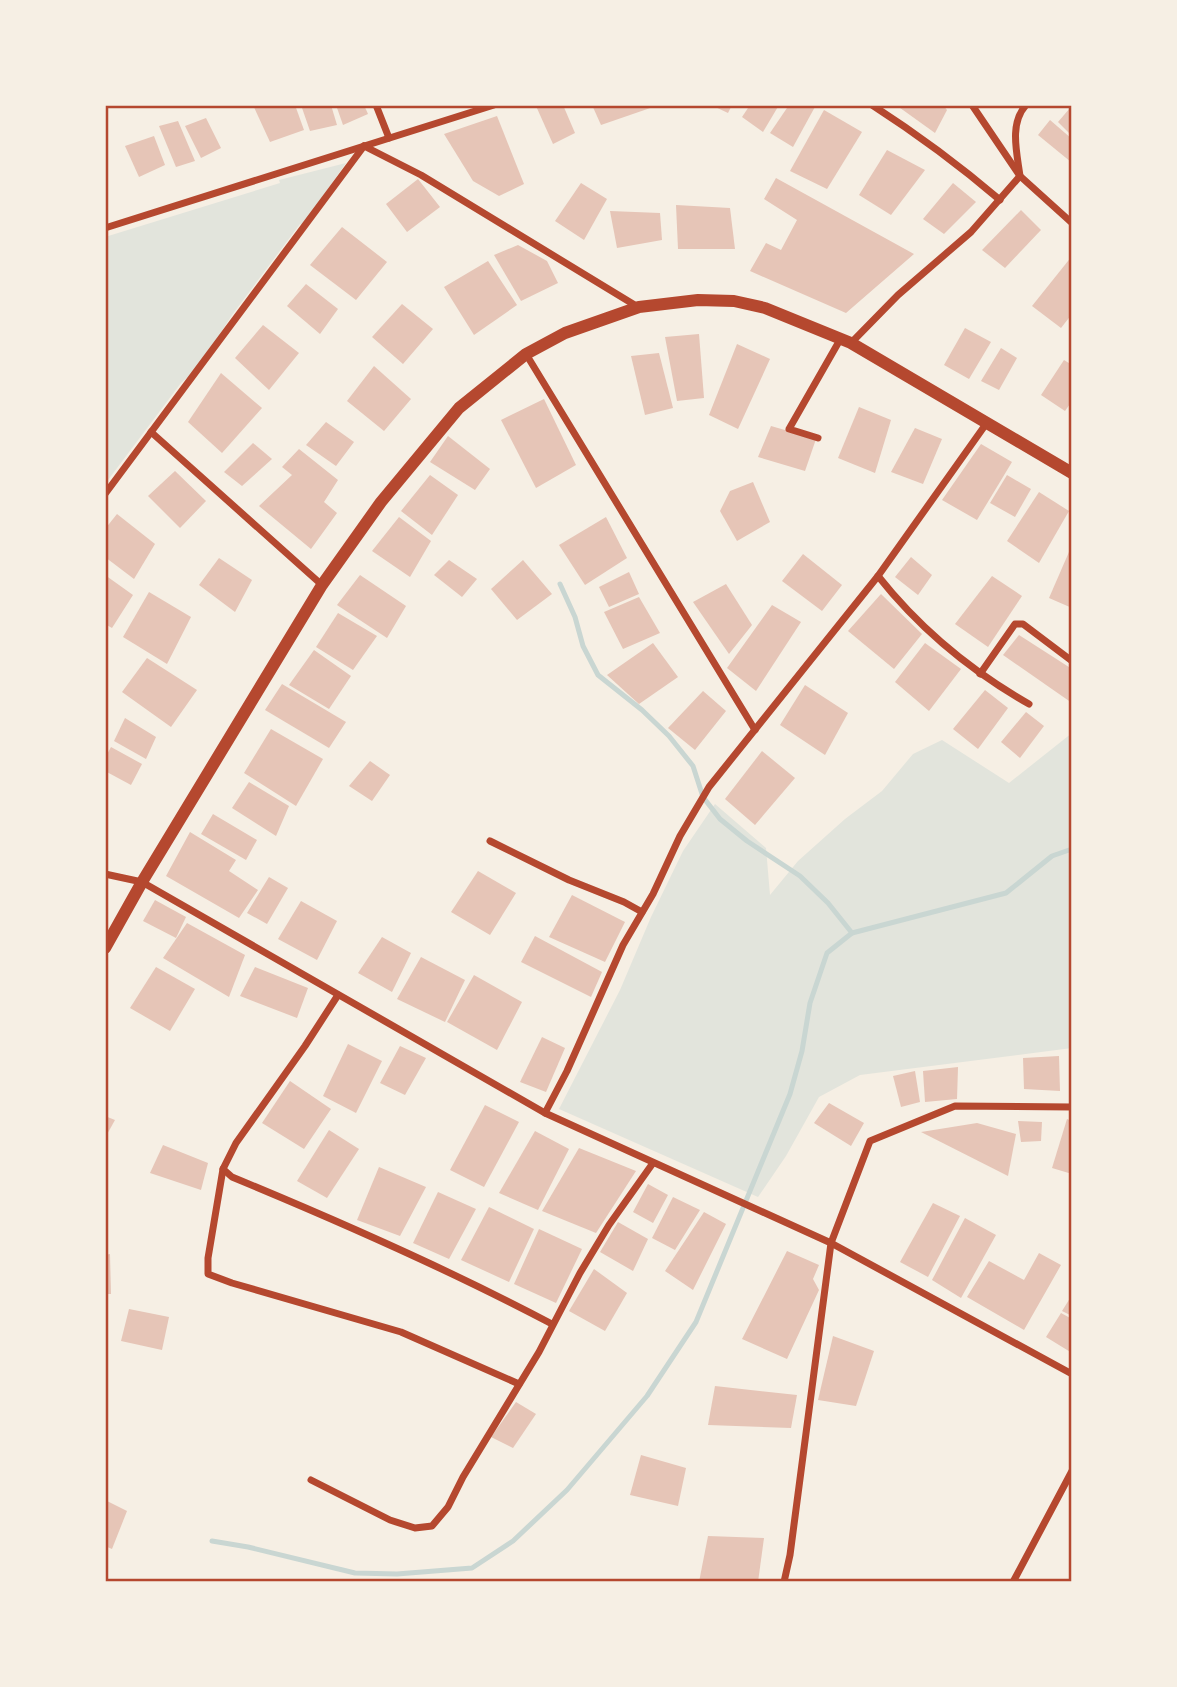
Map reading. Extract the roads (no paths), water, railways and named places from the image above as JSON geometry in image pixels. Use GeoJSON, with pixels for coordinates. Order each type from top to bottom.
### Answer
{"type":"FeatureCollection","features":[{"type":"Feature","properties":{"kind":"street"},"geometry":{"type":"LineString","coordinates":[[376,105],[389,138]]}},
{"type":"Feature","properties":{"kind":"street"},"geometry":{"type":"LineString","coordinates":[[105,228],[494,105]]}},
{"type":"Feature","properties":{"kind":"street"},"geometry":{"type":"LineString","coordinates":[[872,105],[938,149],[1000,201]]}},
{"type":"Feature","properties":{"kind":"street"},"geometry":{"type":"LineString","coordinates":[[972,105],[1020,176],[1072,223]]}},
{"type":"Feature","properties":{"kind":"street"},"geometry":{"type":"LineString","coordinates":[[818,438],[789,429],[846,340],[971,232],[1020,176],[1015,135],[1020,112],[1026,105]]}},
{"type":"Feature","properties":{"kind":"street"},"geometry":{"type":"LineString","coordinates":[[364,146],[421,175],[639,307]]}},
{"type":"Feature","properties":{"kind":"street"},"geometry":{"type":"LineString","coordinates":[[105,494],[364,146]]}},
{"type":"Feature","properties":{"kind":"street"},"geometry":{"type":"LineString","coordinates":[[105,948],[142,882],[322,585],[381,502],[459,408],[526,354],[565,333],[639,307],[698,300],[734,301],[765,308],[846,340],[1072,473]]}},
{"type":"Feature","properties":{"kind":"street"},"geometry":{"type":"LineString","coordinates":[[526,354],[755,730]]}},
{"type":"Feature","properties":{"kind":"street"},"geometry":{"type":"LineString","coordinates":[[545,1114],[623,945],[709,787],[878,576],[986,424]]}},
{"type":"Feature","properties":{"kind":"street"},"geometry":{"type":"LineString","coordinates":[[151,432],[322,585]]}},
{"type":"Feature","properties":{"kind":"street"},"geometry":{"type":"LineString","coordinates":[[878,576],[926,628],[981,674],[1029,704]]}},
{"type":"Feature","properties":{"kind":"street"},"geometry":{"type":"LineString","coordinates":[[981,674],[1015,624],[1023,624],[1072,661]]}},
{"type":"Feature","properties":{"kind":"street"},"geometry":{"type":"LineString","coordinates":[[490,841],[642,912]]}},
{"type":"Feature","properties":{"kind":"street"},"geometry":{"type":"LineString","coordinates":[[105,874],[142,882],[545,1114],[831,1243],[1072,1374]]}},
{"type":"Feature","properties":{"kind":"street"},"geometry":{"type":"LineString","coordinates":[[338,995],[236,1143],[223,1169],[208,1258],[208,1274],[401,1332],[519,1384]]}},
{"type":"Feature","properties":{"kind":"street"},"geometry":{"type":"LineString","coordinates":[[784,1582],[790,1555],[831,1243],[870,1141],[955,1106],[1072,1107]]}},
{"type":"Feature","properties":{"kind":"street"},"geometry":{"type":"LineString","coordinates":[[310,1480],[390,1520],[415,1528],[432,1526],[448,1507],[609,1226],[653,1163]]}},
{"type":"Feature","properties":{"kind":"street"},"geometry":{"type":"LineString","coordinates":[[223,1169],[232,1177],[352,1227],[486,1289],[552,1324]]}},
{"type":"Feature","properties":{"kind":"street"},"geometry":{"type":"LineString","coordinates":[[1013,1582],[1072,1471]]}},
{"type":"Feature","properties":{"kind":"waterway"},"geometry":{"type":"LineString","coordinates":[[560,584],[575,617],[583,646],[598,675],[642,710],[669,736],[693,766],[703,797],[720,819],[747,841],[800,876],[828,903],[852,933]]}},
{"type":"Feature","properties":{"kind":"waterway"},"geometry":{"type":"LineString","coordinates":[[212,1541],[355,1573],[397,1574],[472,1568],[513,1541],[567,1490],[647,1396],[696,1322],[790,1094],[802,1051],[810,1003],[827,953],[852,933],[1006,893],[1052,856],[1072,849]]}}]}
